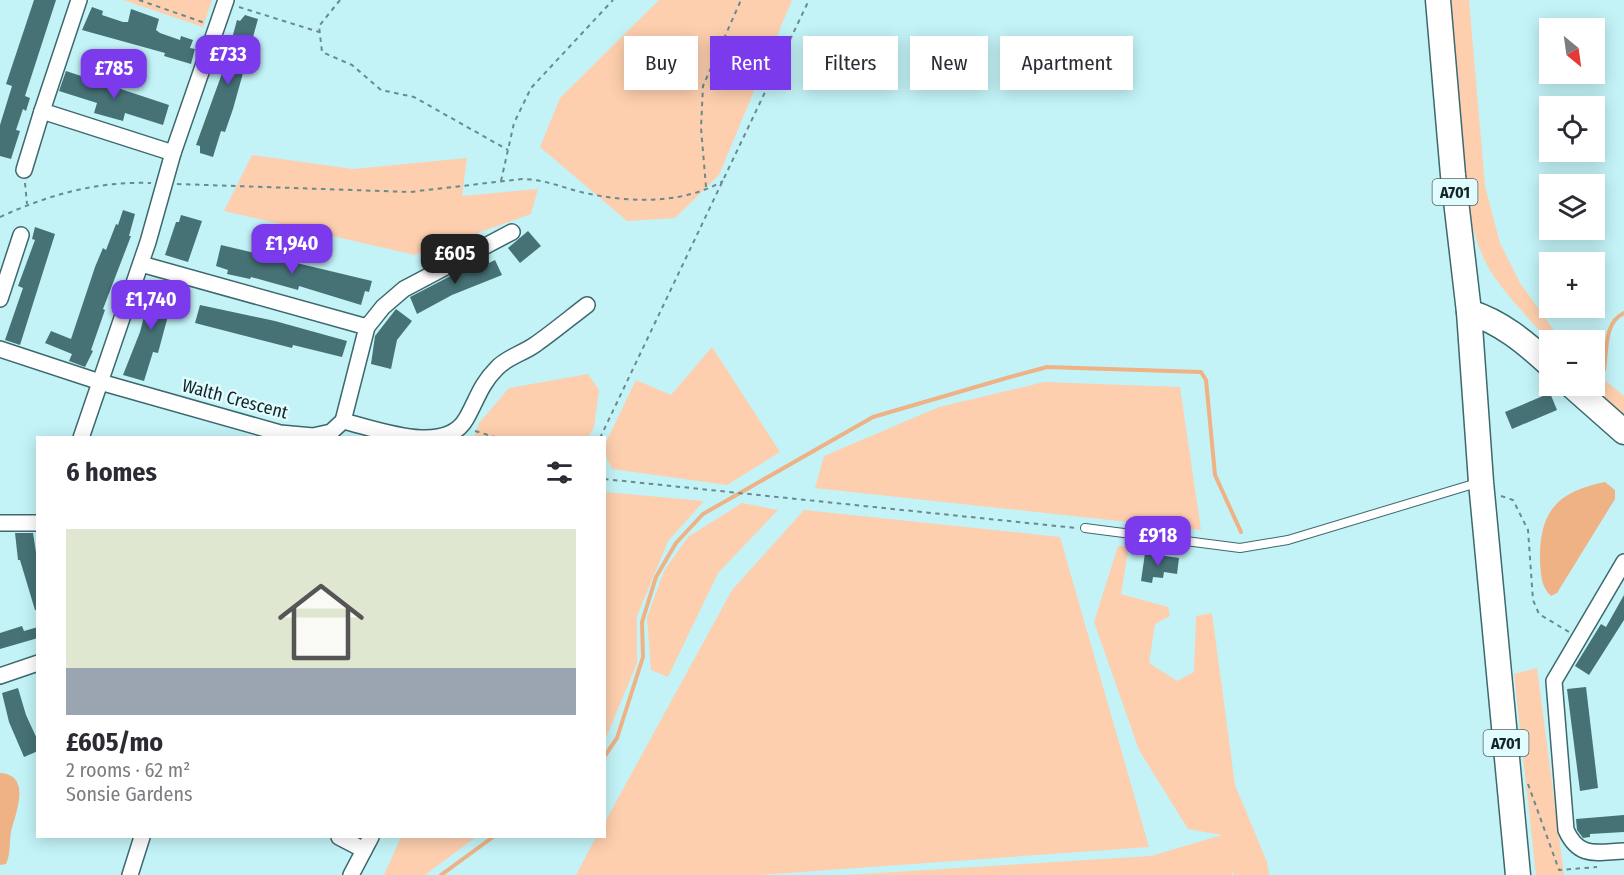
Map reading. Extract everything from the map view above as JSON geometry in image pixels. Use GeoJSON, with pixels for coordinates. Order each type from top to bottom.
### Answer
{"type":"FeatureCollection","features":[{"type":"Feature","properties":{"kind":"main road","name":"A701"},"geometry":{"type":"LineString","coordinates":[[1438,0],[1453,175],[1469,312],[1482,486],[1518,875]]}},
{"type":"Feature","properties":{"kind":"main road"},"geometry":{"type":"LineString","coordinates":[[1469,312],[1487,318],[1515,334],[1539,355]]}},
{"type":"Feature","properties":{"kind":"main road"},"geometry":{"type":"LineString","coordinates":[[1583,396],[1624,432]]}},
{"type":"Feature","properties":{"kind":"street"},"geometry":{"type":"LineString","coordinates":[[24,170],[79,0]]}},
{"type":"Feature","properties":{"kind":"street"},"geometry":{"type":"LineString","coordinates":[[82,436],[141,264],[173,153],[225,1]]}},
{"type":"Feature","properties":{"kind":"street"},"geometry":{"type":"LineString","coordinates":[[42,111],[173,153]]}},
{"type":"Feature","properties":{"kind":"street"},"geometry":{"type":"LineString","coordinates":[[410,436],[343,421],[367,327],[383,307],[404,289],[512,232]]}},
{"type":"Feature","properties":{"kind":"street"},"geometry":{"type":"LineString","coordinates":[[1,293],[21,235]]}},
{"type":"Feature","properties":{"kind":"street"},"geometry":{"type":"LineString","coordinates":[[141,264],[367,327]]}},
{"type":"Feature","properties":{"kind":"street"},"geometry":{"type":"LineString","coordinates":[[448,436],[460,427],[478,391],[498,366],[535,345],[587,305]]}},
{"type":"Feature","properties":{"kind":"street","name":"Walth Crescent"},"geometry":{"type":"LineString","coordinates":[[0,349],[100,382],[280,433],[313,436],[331,432],[343,421]]}},
{"type":"Feature","properties":{"kind":"street"},"geometry":{"type":"LineString","coordinates":[[0,524],[36,523]]}},
{"type":"Feature","properties":{"kind":"street"},"geometry":{"type":"LineString","coordinates":[[1624,562],[1554,681],[1566,830],[1572,844],[1588,853],[1624,851]]}},
{"type":"Feature","properties":{"kind":"street"},"geometry":{"type":"LineString","coordinates":[[0,676],[36,664]]}},
{"type":"Feature","properties":{"kind":"street"},"geometry":{"type":"LineString","coordinates":[[130,875],[142,838]]}},
{"type":"Feature","properties":{"kind":"street"},"geometry":{"type":"LineString","coordinates":[[344,838],[368,843],[351,875]]}},
{"type":"Feature","properties":{"kind":"lane"},"geometry":{"type":"LineString","coordinates":[[1085,528],[1240,548],[1288,540],[1482,486]]}},
{"type":"Feature","properties":{"kind":"path"},"geometry":{"type":"LineString","coordinates":[[139,0],[217,27]]}},
{"type":"Feature","properties":{"kind":"path"},"geometry":{"type":"LineString","coordinates":[[340,0],[320,26],[322,52],[352,65],[381,90],[414,97],[508,150]]}},
{"type":"Feature","properties":{"kind":"path"},"geometry":{"type":"LineString","coordinates":[[501,181],[514,123],[531,88],[613,0]]}},
{"type":"Feature","properties":{"kind":"path"},"geometry":{"type":"LineString","coordinates":[[706,188],[701,128],[704,86],[741,0]]}},
{"type":"Feature","properties":{"kind":"path"},"geometry":{"type":"LineString","coordinates":[[601,436],[809,0]]}},
{"type":"Feature","properties":{"kind":"path"},"geometry":{"type":"LineString","coordinates":[[225,1],[320,32]]}},
{"type":"Feature","properties":{"kind":"path"},"geometry":{"type":"LineString","coordinates":[[24,170],[27,204]]}},
{"type":"Feature","properties":{"kind":"path"},"geometry":{"type":"LineString","coordinates":[[0,217],[59,192],[127,182],[410,192],[501,181],[540,179],[580,192],[622,200],[675,199],[723,181]]}},
{"type":"Feature","properties":{"kind":"path"},"geometry":{"type":"LineString","coordinates":[[460,427],[491,436]]}},
{"type":"Feature","properties":{"kind":"path"},"geometry":{"type":"LineString","coordinates":[[606,479],[1085,528]]}},
{"type":"Feature","properties":{"kind":"path"},"geometry":{"type":"LineString","coordinates":[[1482,486],[1512,500],[1528,530],[1533,600],[1539,614],[1579,638]]}},
{"type":"Feature","properties":{"kind":"shaded area"},"geometry":{"type":"Polygon","coordinates":[[[123,0],[212,0],[203,27],[123,0]]]}},
{"type":"Feature","properties":{"kind":"shaded area"},"geometry":{"type":"Polygon","coordinates":[[[659,0],[792,0],[777,36],[710,36],[710,90],[754,90],[719,175],[675,218],[627,221],[540,147],[560,98],[659,0]]]}},
{"type":"Feature","properties":{"kind":"shaded area"},"geometry":{"type":"Polygon","coordinates":[[[1451,0],[1469,0],[1485,186],[1500,243],[1520,283],[1539,309],[1539,318],[1545,318],[1554,330],[1539,331],[1499,284],[1480,249],[1470,217],[1463,181],[1456,103],[1451,0]]]}},
{"type":"Feature","properties":{"kind":"shaded area"},"geometry":{"type":"Polygon","coordinates":[[[252,155],[353,169],[467,158],[462,196],[538,189],[531,214],[415,255],[224,211],[252,155]]]}},
{"type":"Feature","properties":{"kind":"shaded area"},"geometry":{"type":"Polygon","coordinates":[[[712,347],[780,452],[727,485],[612,469],[606,457],[606,442],[636,380],[671,395],[712,347]]]}},
{"type":"Feature","properties":{"kind":"shaded area"},"geometry":{"type":"Polygon","coordinates":[[[588,374],[599,390],[594,427],[589,436],[475,436],[479,423],[509,388],[588,374]]]}},
{"type":"Feature","properties":{"kind":"shaded area"},"geometry":{"type":"Polygon","coordinates":[[[1605,381],[1624,396],[1624,415],[1603,396],[1605,396],[1605,381]]]}},
{"type":"Feature","properties":{"kind":"shaded area"},"geometry":{"type":"Polygon","coordinates":[[[1044,382],[1180,387],[1201,530],[815,488],[824,456],[939,407],[1044,382]]]}},
{"type":"Feature","properties":{"kind":"shaded area"},"geometry":{"type":"Polygon","coordinates":[[[1605,482],[1615,490],[1615,499],[1557,593],[1551,596],[1543,584],[1540,562],[1540,545],[1547,517],[1554,507],[1574,492],[1605,482]]]}},
{"type":"Feature","properties":{"kind":"shaded area"},"geometry":{"type":"Polygon","coordinates":[[[606,492],[704,501],[668,541],[637,616],[637,663],[606,738],[606,492]]]}},
{"type":"Feature","properties":{"kind":"shaded area"},"geometry":{"type":"Polygon","coordinates":[[[742,503],[778,510],[718,573],[668,677],[651,670],[647,618],[664,571],[688,537],[742,503]]]}},
{"type":"Feature","properties":{"kind":"shaded area"},"geometry":{"type":"Polygon","coordinates":[[[804,510],[1060,537],[1149,847],[759,875],[576,875],[595,838],[606,838],[606,820],[732,590],[804,510]]]}},
{"type":"Feature","properties":{"kind":"shaded area"},"geometry":{"type":"Polygon","coordinates":[[[1118,546],[1129,546],[1121,594],[1168,607],[1170,616],[1155,624],[1149,663],[1177,681],[1194,672],[1196,616],[1212,613],[1235,785],[1267,862],[1269,875],[1234,875],[1232,871],[1232,875],[847,875],[1151,856],[1222,835],[1188,829],[1139,750],[1094,622],[1118,546]]]}},
{"type":"Feature","properties":{"kind":"shaded area"},"geometry":{"type":"Polygon","coordinates":[[[1537,668],[1564,875],[1536,875],[1514,674],[1537,668]]]}},
{"type":"Feature","properties":{"kind":"shaded area"},"geometry":{"type":"Polygon","coordinates":[[[0,773],[10,775],[16,781],[19,797],[11,832],[8,860],[6,864],[0,865],[0,773]]]}},
{"type":"Feature","properties":{"kind":"shaded area"},"geometry":{"type":"Polygon","coordinates":[[[401,838],[475,838],[425,875],[384,875],[401,838]]]}},
{"type":"Feature","properties":{"kind":"building"},"geometry":{"type":"Polygon","coordinates":[[[34,0],[56,0],[25,96],[30,98],[26,111],[23,109],[16,130],[20,131],[11,159],[0,156],[0,125],[12,86],[6,84],[34,0]]]}},
{"type":"Feature","properties":{"kind":"building"},"geometry":{"type":"Polygon","coordinates":[[[92,7],[103,11],[102,15],[123,22],[128,22],[131,9],[159,19],[156,30],[160,33],[180,40],[181,36],[193,40],[190,48],[195,49],[191,64],[164,56],[165,53],[82,30],[92,7]]]}},
{"type":"Feature","properties":{"kind":"building"},"geometry":{"type":"Polygon","coordinates":[[[245,15],[258,19],[233,109],[225,132],[221,131],[213,157],[200,153],[200,146],[196,145],[224,68],[237,20],[240,21],[245,15]]]}},
{"type":"Feature","properties":{"kind":"building"},"geometry":{"type":"Polygon","coordinates":[[[66,71],[169,105],[163,125],[125,113],[123,121],[94,113],[97,103],[59,91],[66,71]]]}},
{"type":"Feature","properties":{"kind":"building"},"geometry":{"type":"Polygon","coordinates":[[[123,210],[135,214],[129,236],[131,236],[103,309],[105,310],[91,350],[93,351],[85,367],[69,361],[72,354],[45,343],[51,331],[71,339],[95,267],[103,248],[106,250],[123,210]]]}},
{"type":"Feature","properties":{"kind":"building"},"geometry":{"type":"Polygon","coordinates":[[[181,215],[202,221],[188,262],[165,255],[176,222],[179,222],[181,215]]]}},
{"type":"Feature","properties":{"kind":"building"},"geometry":{"type":"Polygon","coordinates":[[[35,227],[55,234],[20,345],[5,340],[23,288],[18,286],[35,240],[32,239],[35,227]]]}},
{"type":"Feature","properties":{"kind":"building"},"geometry":{"type":"Polygon","coordinates":[[[528,231],[541,246],[520,263],[508,248],[528,231]]]}},
{"type":"Feature","properties":{"kind":"building"},"geometry":{"type":"Polygon","coordinates":[[[221,245],[372,281],[369,292],[365,291],[361,305],[299,286],[298,290],[251,277],[250,279],[227,274],[228,270],[216,266],[221,245]]]}},
{"type":"Feature","properties":{"kind":"building"},"geometry":{"type":"Polygon","coordinates":[[[488,260],[489,263],[495,260],[502,275],[452,295],[417,314],[410,297],[466,268],[467,270],[488,260]]]}},
{"type":"Feature","properties":{"kind":"building"},"geometry":{"type":"Polygon","coordinates":[[[158,281],[176,286],[158,353],[153,352],[144,381],[123,375],[140,332],[152,286],[156,288],[158,281]]]}},
{"type":"Feature","properties":{"kind":"building"},"geometry":{"type":"Polygon","coordinates":[[[200,305],[275,321],[347,341],[342,357],[293,345],[292,348],[195,323],[200,305]]]}},
{"type":"Feature","properties":{"kind":"building"},"geometry":{"type":"Polygon","coordinates":[[[396,309],[412,321],[397,340],[391,369],[371,364],[375,336],[396,309]]]}},
{"type":"Feature","properties":{"kind":"building"},"geometry":{"type":"Polygon","coordinates":[[[1543,396],[1551,396],[1557,410],[1512,429],[1505,412],[1543,396]]]}},
{"type":"Feature","properties":{"kind":"building"},"geometry":{"type":"Polygon","coordinates":[[[15,533],[33,533],[36,552],[36,610],[20,560],[18,560],[15,533]]]}},
{"type":"Feature","properties":{"kind":"building"},"geometry":{"type":"Polygon","coordinates":[[[1145,553],[1179,558],[1177,574],[1164,572],[1163,578],[1153,577],[1152,583],[1141,581],[1145,553]]]}},
{"type":"Feature","properties":{"kind":"building"},"geometry":{"type":"Polygon","coordinates":[[[1624,595],[1624,620],[1589,675],[1575,666],[1601,624],[1606,627],[1624,595]]]}},
{"type":"Feature","properties":{"kind":"building"},"geometry":{"type":"Polygon","coordinates":[[[22,626],[24,631],[36,628],[36,639],[0,649],[0,633],[22,626]]]}},
{"type":"Feature","properties":{"kind":"building"},"geometry":{"type":"Polygon","coordinates":[[[1586,687],[1598,788],[1580,791],[1567,689],[1586,687]]]}},
{"type":"Feature","properties":{"kind":"building"},"geometry":{"type":"Polygon","coordinates":[[[18,688],[26,715],[36,737],[36,752],[24,757],[9,722],[2,693],[18,688]]]}},
{"type":"Feature","properties":{"kind":"building"},"geometry":{"type":"Polygon","coordinates":[[[1624,815],[1624,832],[1590,834],[1590,837],[1583,838],[1577,830],[1576,819],[1624,815]]]}},
{"type":"Feature","properties":{"kind":"waterway"},"geometry":{"type":"LineString","coordinates":[[1605,358],[1610,330],[1613,323],[1624,313]]}},
{"type":"Feature","properties":{"kind":"waterway"},"geometry":{"type":"LineString","coordinates":[[606,754],[617,738],[643,657],[642,622],[656,577],[676,543],[703,514],[873,417],[1047,367],[1201,372],[1206,380],[1215,475],[1241,532]]}},
{"type":"Feature","properties":{"kind":"waterway"},"geometry":{"type":"LineString","coordinates":[[441,875],[492,838]]}}]}
